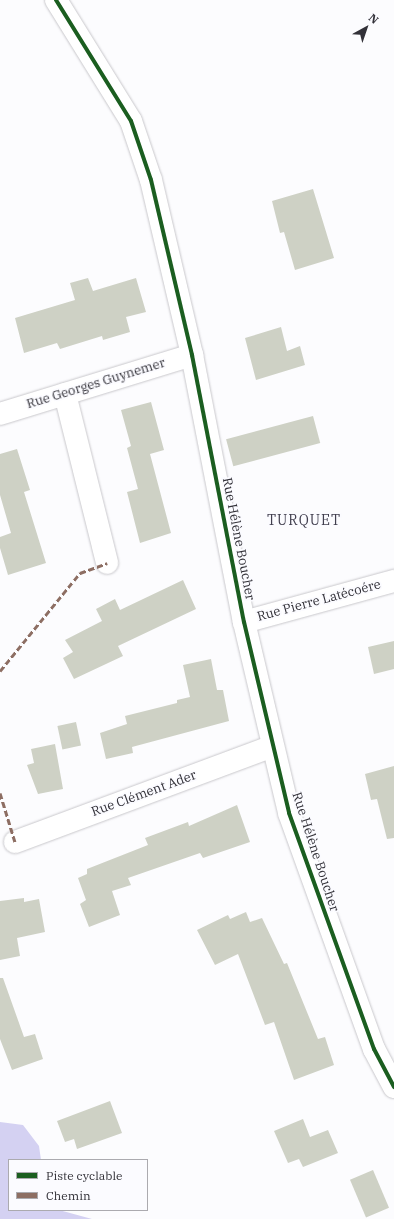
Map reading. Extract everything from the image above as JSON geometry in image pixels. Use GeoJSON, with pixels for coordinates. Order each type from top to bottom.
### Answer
{"type":"FeatureCollection","features":[{"type":"Feature","properties":{"kind":"street","name":"Rue Hélène Boucher"},"geometry":{"type":"LineString","coordinates":[[56,0],[131,121],[151,180],[192,354],[244,622],[289,813],[374,1049],[394,1087]]}},
{"type":"Feature","properties":{"kind":"street","name":"Rue Georges Guynemer"},"geometry":{"type":"LineString","coordinates":[[0,414],[192,354]]}},
{"type":"Feature","properties":{"kind":"street"},"geometry":{"type":"LineString","coordinates":[[65,394],[107,563]]}},
{"type":"Feature","properties":{"kind":"street","name":"Rue Pierre Latécoére"},"geometry":{"type":"LineString","coordinates":[[244,622],[394,581]]}},
{"type":"Feature","properties":{"kind":"street","name":"Rue Clément Ader"},"geometry":{"type":"LineString","coordinates":[[15,842],[273,746]]}},
{"type":"Feature","properties":{"kind":"shaded area"},"geometry":{"type":"Polygon","coordinates":[[[0,1122],[23,1125],[39,1146],[41,1159],[8,1159],[8,1211],[63,1211],[92,1219],[0,1219],[0,1122]]]}},
{"type":"Feature","properties":{"kind":"building"},"geometry":{"type":"Polygon","coordinates":[[[313,189],[334,258],[295,270],[284,232],[280,233],[272,201],[313,189]]]}},
{"type":"Feature","properties":{"kind":"building"},"geometry":{"type":"Polygon","coordinates":[[[88,278],[93,291],[136,278],[146,312],[126,317],[130,332],[103,340],[102,336],[60,349],[57,343],[24,353],[15,318],[75,300],[70,283],[88,278]]]}},
{"type":"Feature","properties":{"kind":"building"},"geometry":{"type":"Polygon","coordinates":[[[281,327],[287,351],[300,346],[305,365],[256,380],[245,338],[281,327]]]}},
{"type":"Feature","properties":{"kind":"building"},"geometry":{"type":"Polygon","coordinates":[[[151,402],[164,450],[150,454],[171,533],[140,543],[127,492],[138,489],[127,448],[131,446],[121,410],[151,402]]]}},
{"type":"Feature","properties":{"kind":"building"},"geometry":{"type":"Polygon","coordinates":[[[313,416],[320,443],[233,466],[226,439],[313,416]]]}},
{"type":"Feature","properties":{"kind":"building"},"geometry":{"type":"Polygon","coordinates":[[[17,449],[30,490],[24,492],[46,563],[8,575],[0,548],[0,537],[11,533],[0,495],[0,454],[17,449]]]}},
{"type":"Feature","properties":{"kind":"building"},"geometry":{"type":"Polygon","coordinates":[[[183,580],[196,609],[118,646],[123,656],[74,679],[63,658],[73,652],[65,640],[102,621],[96,609],[115,599],[120,610],[183,580]]]}},
{"type":"Feature","properties":{"kind":"building"},"geometry":{"type":"Polygon","coordinates":[[[394,641],[394,669],[374,674],[368,647],[394,641]]]}},
{"type":"Feature","properties":{"kind":"building"},"geometry":{"type":"Polygon","coordinates":[[[211,659],[217,690],[223,690],[229,721],[132,747],[133,753],[106,759],[100,733],[127,724],[125,716],[177,703],[177,700],[190,697],[183,665],[211,659]]]}},
{"type":"Feature","properties":{"kind":"building"},"geometry":{"type":"Polygon","coordinates":[[[76,722],[81,745],[62,749],[57,726],[76,722]]]}},
{"type":"Feature","properties":{"kind":"building"},"geometry":{"type":"Polygon","coordinates":[[[55,744],[63,789],[38,794],[27,765],[34,763],[31,749],[55,744]]]}},
{"type":"Feature","properties":{"kind":"building"},"geometry":{"type":"Polygon","coordinates":[[[394,766],[394,838],[387,839],[377,799],[371,800],[365,774],[394,766]]]}},
{"type":"Feature","properties":{"kind":"building"},"geometry":{"type":"Polygon","coordinates":[[[237,805],[250,842],[203,858],[200,853],[128,878],[131,885],[112,891],[120,915],[89,927],[80,904],[86,900],[78,878],[87,874],[87,869],[148,845],[145,838],[188,822],[189,826],[237,805]]]}},
{"type":"Feature","properties":{"kind":"building"},"geometry":{"type":"Polygon","coordinates":[[[24,898],[24,902],[39,899],[45,932],[17,938],[20,956],[0,960],[0,901],[24,898]]]}},
{"type":"Feature","properties":{"kind":"building"},"geometry":{"type":"Polygon","coordinates":[[[246,912],[250,922],[262,918],[284,964],[287,963],[318,1039],[325,1037],[334,1065],[294,1080],[274,1022],[265,1025],[238,954],[215,965],[197,930],[228,915],[230,919],[246,912]]]}},
{"type":"Feature","properties":{"kind":"building"},"geometry":{"type":"Polygon","coordinates":[[[0,978],[3,978],[24,1037],[35,1034],[43,1059],[12,1070],[0,1039],[0,978]]]}},
{"type":"Feature","properties":{"kind":"building"},"geometry":{"type":"Polygon","coordinates":[[[110,1101],[122,1133],[77,1149],[74,1139],[65,1142],[57,1121],[110,1101]]]}},
{"type":"Feature","properties":{"kind":"building"},"geometry":{"type":"Polygon","coordinates":[[[303,1119],[310,1137],[328,1130],[338,1153],[303,1167],[299,1159],[288,1163],[274,1131],[303,1119]]]}},
{"type":"Feature","properties":{"kind":"building"},"geometry":{"type":"Polygon","coordinates":[[[373,1170],[389,1208],[366,1218],[350,1180],[373,1170]]]}},
{"type":"Feature","properties":{"kind":"marked path"},"geometry":{"type":"LineString","coordinates":[[0,671],[80,573],[107,563]]}},
{"type":"Feature","properties":{"kind":"marked path"},"geometry":{"type":"LineString","coordinates":[[0,793],[15,842]]}},
{"type":"Feature","properties":{"kind":"cycle path"},"geometry":{"type":"LineString","coordinates":[[56,0],[131,121],[151,180],[192,355],[244,622],[289,813],[374,1049],[394,1087]]}},
{"type":"Feature","properties":{"kind":"district","name":"TURQUET"},"geometry":{"type":"Point","coordinates":[304,520]}}]}
